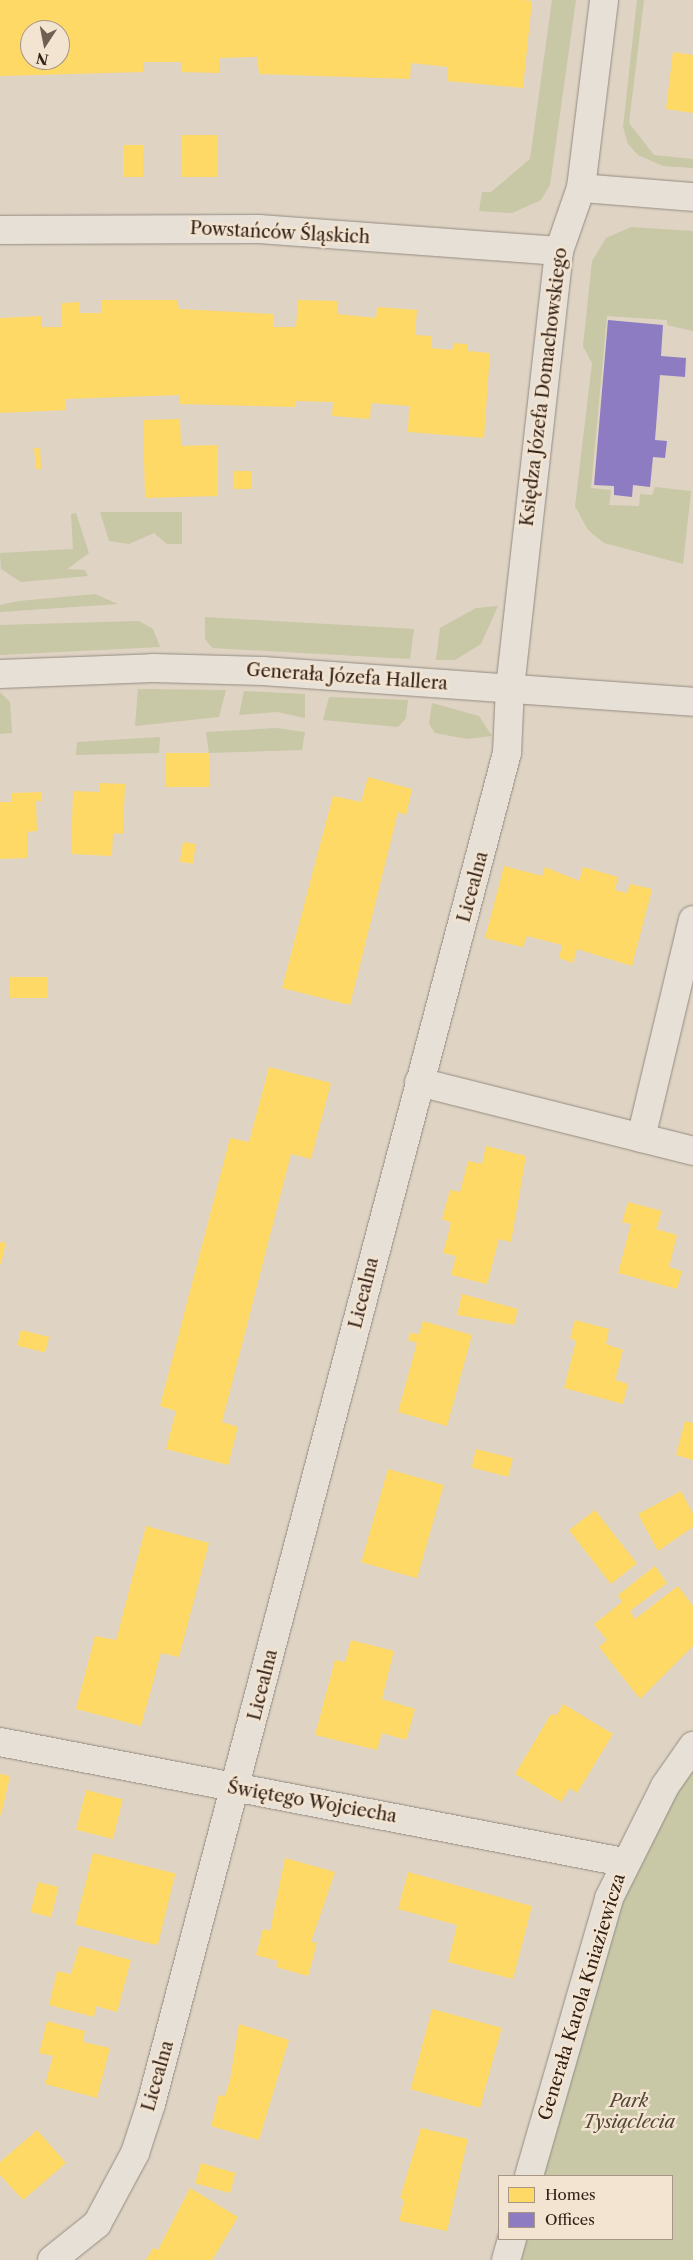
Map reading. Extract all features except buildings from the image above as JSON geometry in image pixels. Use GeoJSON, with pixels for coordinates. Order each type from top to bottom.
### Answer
{"type":"FeatureCollection","features":[{"type":"Feature","properties":{"kind":"street","name":"Księdza Józefa Domachowskiego"},"geometry":{"type":"LineString","coordinates":[[510,688],[559,251],[581,188],[604,0]]}},
{"type":"Feature","properties":{"kind":"street"},"geometry":{"type":"LineString","coordinates":[[581,188],[693,198]]}},
{"type":"Feature","properties":{"kind":"street","name":"Powstańców Śląskich"},"geometry":{"type":"LineString","coordinates":[[0,230],[259,229],[559,251]]}},
{"type":"Feature","properties":{"kind":"street","name":"Generała Józefa Hallera"},"geometry":{"type":"LineString","coordinates":[[0,674],[186,668],[510,688],[693,702]]}},
{"type":"Feature","properties":{"kind":"street","name":"Licealna"},"geometry":{"type":"LineString","coordinates":[[52,2260],[97,2224],[135,2153],[237,1788],[419,1082],[507,753],[510,688]]}},
{"type":"Feature","properties":{"kind":"street"},"geometry":{"type":"LineString","coordinates":[[641,1138],[693,920]]}},
{"type":"Feature","properties":{"kind":"street"},"geometry":{"type":"LineString","coordinates":[[419,1082],[693,1151]]}},
{"type":"Feature","properties":{"kind":"street","name":"Świętego Wojciecha"},"geometry":{"type":"LineString","coordinates":[[0,1742],[623,1862]]}},
{"type":"Feature","properties":{"kind":"street","name":"Generała Karola Kniaziewicza"},"geometry":{"type":"LineString","coordinates":[[529,2175],[599,1928],[623,1862],[693,1746]]}},
{"type":"Feature","properties":{"kind":"street"},"geometry":{"type":"LineString","coordinates":[[506,2260],[512,2240]]}},
{"type":"Feature","properties":{"kind":"green space"},"geometry":{"type":"Polygon","coordinates":[[[552,0],[576,0],[550,185],[541,200],[512,213],[479,211],[482,192],[491,192],[530,159],[552,0]]]}},
{"type":"Feature","properties":{"kind":"green space"},"geometry":{"type":"Polygon","coordinates":[[[637,0],[644,0],[629,123],[654,155],[693,159],[693,168],[663,166],[638,155],[628,144],[623,127],[637,0]]]}},
{"type":"Feature","properties":{"kind":"green space"},"geometry":{"type":"Polygon","coordinates":[[[631,227],[693,231],[693,331],[667,325],[667,320],[607,316],[591,488],[611,490],[609,505],[639,506],[640,494],[652,495],[655,487],[691,491],[683,564],[604,543],[588,530],[575,506],[592,363],[583,346],[592,261],[606,238],[631,227]]]}},
{"type":"Feature","properties":{"kind":"green space"},"geometry":{"type":"Polygon","coordinates":[[[100,512],[182,512],[182,544],[167,544],[154,533],[129,544],[109,541],[100,512]]]}},
{"type":"Feature","properties":{"kind":"green space"},"geometry":{"type":"Polygon","coordinates":[[[76,513],[89,553],[67,569],[85,570],[88,576],[21,582],[1,569],[0,553],[73,549],[71,514],[76,513]]]}},
{"type":"Feature","properties":{"kind":"green space"},"geometry":{"type":"Polygon","coordinates":[[[95,594],[118,604],[0,612],[0,605],[19,601],[95,594]]]}},
{"type":"Feature","properties":{"kind":"green space"},"geometry":{"type":"Polygon","coordinates":[[[498,606],[481,644],[455,660],[436,660],[440,628],[476,608],[498,606]]]}},
{"type":"Feature","properties":{"kind":"green space"},"geometry":{"type":"Polygon","coordinates":[[[205,617],[414,629],[410,659],[212,648],[205,639],[205,617]]]}},
{"type":"Feature","properties":{"kind":"green space"},"geometry":{"type":"Polygon","coordinates":[[[139,621],[153,629],[160,647],[0,655],[0,625],[139,621]]]}},
{"type":"Feature","properties":{"kind":"green space"},"geometry":{"type":"Polygon","coordinates":[[[138,689],[226,690],[219,717],[135,726],[138,689]]]}},
{"type":"Feature","properties":{"kind":"green space"},"geometry":{"type":"Polygon","coordinates":[[[244,691],[305,694],[305,718],[277,712],[239,715],[244,691]]]}},
{"type":"Feature","properties":{"kind":"green space"},"geometry":{"type":"Polygon","coordinates":[[[0,692],[10,702],[12,733],[0,734],[0,692]]]}},
{"type":"Feature","properties":{"kind":"green space"},"geometry":{"type":"Polygon","coordinates":[[[329,697],[408,700],[406,718],[398,727],[323,720],[329,697]]]}},
{"type":"Feature","properties":{"kind":"green space"},"geometry":{"type":"Polygon","coordinates":[[[432,703],[479,716],[492,736],[467,739],[435,733],[429,724],[432,703]]]}},
{"type":"Feature","properties":{"kind":"green space"},"geometry":{"type":"Polygon","coordinates":[[[276,728],[305,732],[302,750],[209,753],[206,732],[276,728]]]}},
{"type":"Feature","properties":{"kind":"green space"},"geometry":{"type":"Polygon","coordinates":[[[160,737],[159,753],[76,755],[77,742],[160,737]]]}},
{"type":"Feature","properties":{"kind":"green space","name":"Park Tysiąclecia"},"geometry":{"type":"Polygon","coordinates":[[[693,1764],[693,2260],[521,2260],[527,2240],[673,2240],[673,2175],[544,2175],[625,1890],[693,1764]]]}}]}
